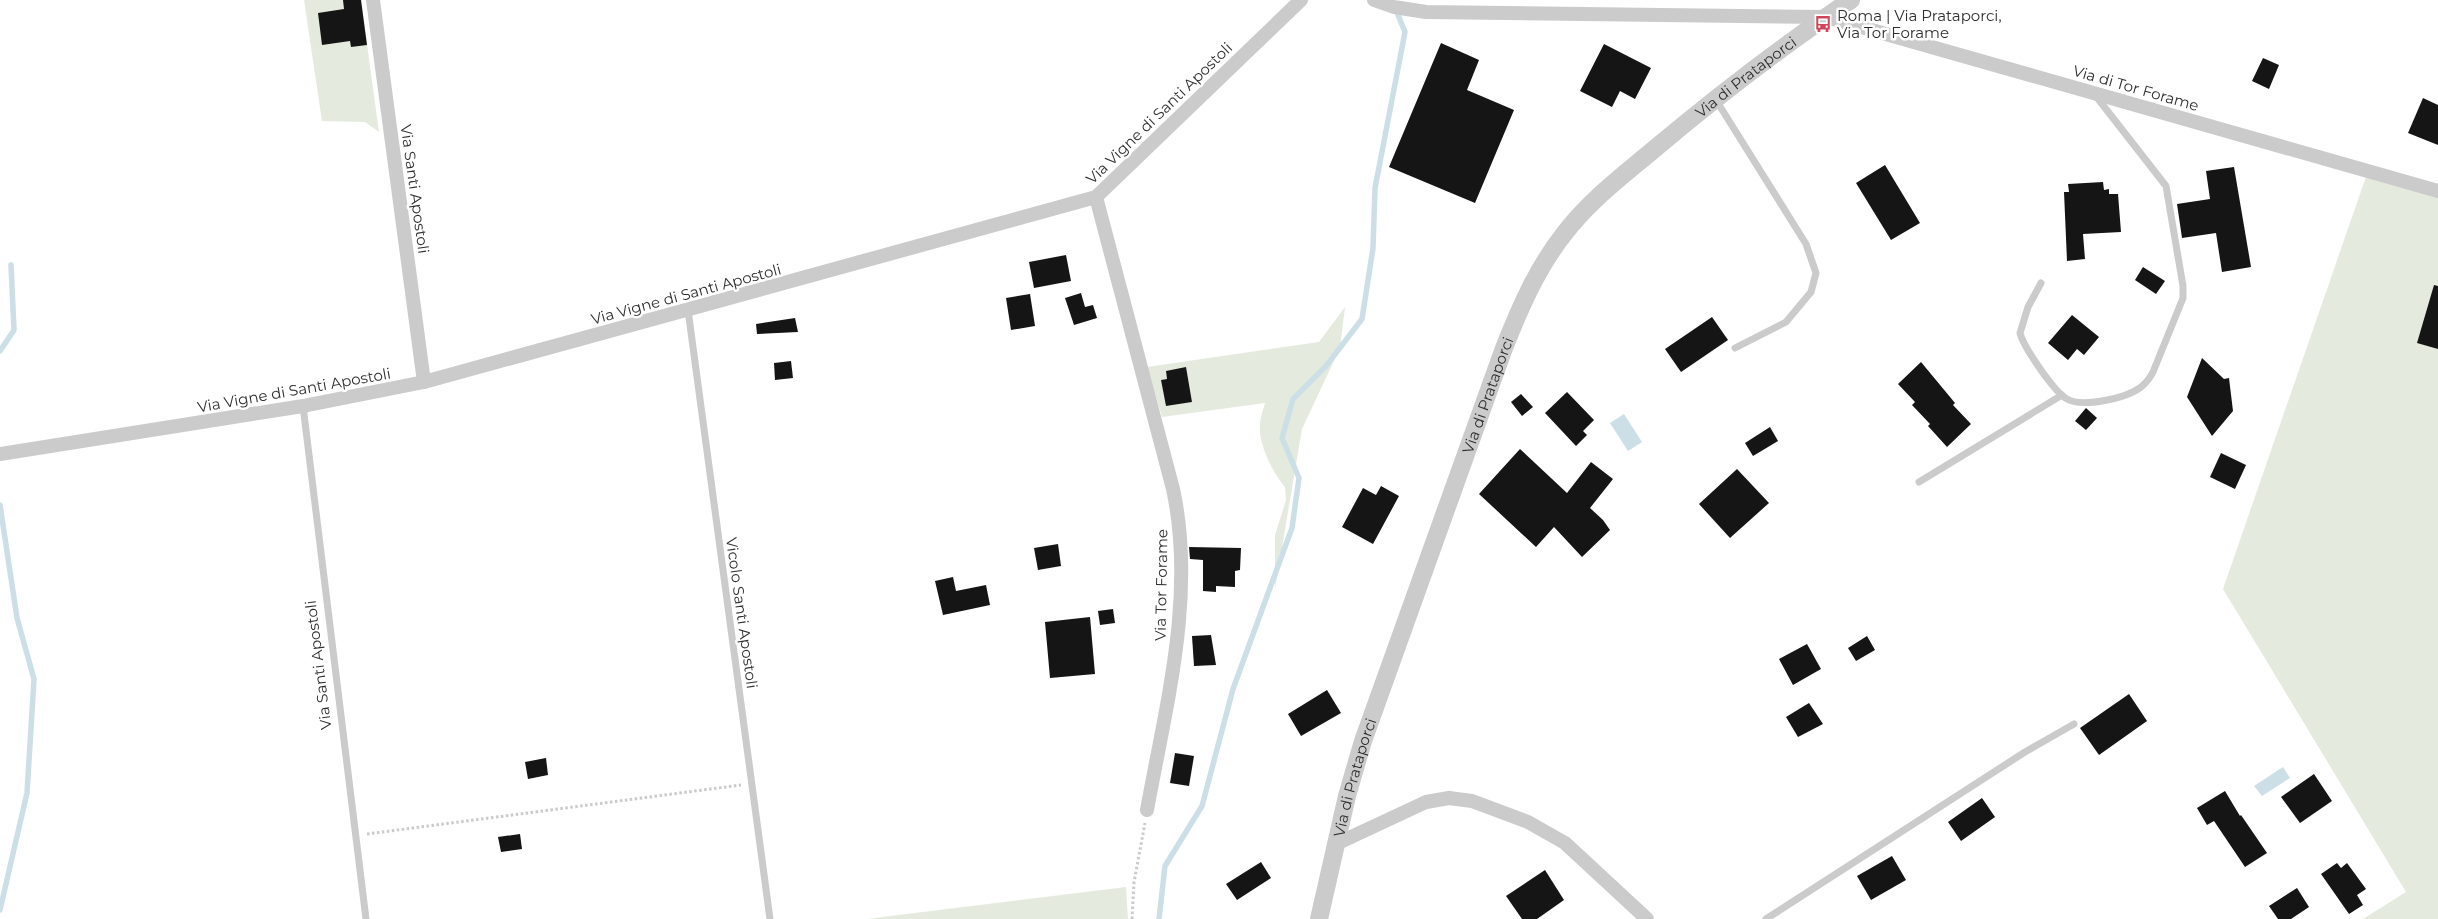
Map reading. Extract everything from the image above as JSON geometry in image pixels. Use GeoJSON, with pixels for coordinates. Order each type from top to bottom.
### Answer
{"type":"FeatureCollection","features":[{"type":"Feature","properties":{"kind":"street","name":"Via Santi Apostoli"},"geometry":{"type":"LineString","coordinates":[[373,0],[424,382]]}},
{"type":"Feature","properties":{"kind":"street","name":"Via Vigne di Santi Apostoli"},"geometry":{"type":"LineString","coordinates":[[0,454],[303,406],[424,382],[1096,198],[1301,0]]}},
{"type":"Feature","properties":{"kind":"street","name":"Via di Tor Forame"},"geometry":{"type":"LineString","coordinates":[[1374,0],[1394,7],[1426,12],[1826,17],[2438,191]]}},
{"type":"Feature","properties":{"kind":"street","name":"Via di Prataporci"},"geometry":{"type":"LineString","coordinates":[[1319,919],[1357,758],[1381,686],[1504,348],[1531,286],[1555,246],[1585,210],[1684,124],[1851,0]]}},
{"type":"Feature","properties":{"kind":"street","name":"Via Tor Forame"},"geometry":{"type":"LineString","coordinates":[[1096,198],[1173,489],[1180,527],[1180,626],[1147,810]]}},
{"type":"Feature","properties":{"kind":"street"},"geometry":{"type":"LineString","coordinates":[[1336,844],[1426,802],[1449,798],[1472,801],[1528,822],[1565,843],[1647,919]]}},
{"type":"Feature","properties":{"kind":"lane"},"geometry":{"type":"LineString","coordinates":[[2041,283],[2028,307],[2020,333],[2026,346],[2062,395],[2077,403],[2085,403],[2118,397],[2141,388],[2153,372],[2183,298],[2183,286],[2166,186],[2157,172],[2093,93]]}},
{"type":"Feature","properties":{"kind":"lane"},"geometry":{"type":"LineString","coordinates":[[1716,100],[1806,244],[1816,273],[1811,292],[1786,322],[1735,348]]}},
{"type":"Feature","properties":{"kind":"lane","name":"Vicolo Santi Apostoli"},"geometry":{"type":"LineString","coordinates":[[688,310],[770,919]]}},
{"type":"Feature","properties":{"kind":"lane"},"geometry":{"type":"LineString","coordinates":[[1919,482],[2062,395]]}},
{"type":"Feature","properties":{"kind":"lane","name":"Via Santi Apostoli"},"geometry":{"type":"LineString","coordinates":[[303,406],[366,919]]}},
{"type":"Feature","properties":{"kind":"lane"},"geometry":{"type":"LineString","coordinates":[[1766,919],[2025,752],[2074,724]]}},
{"type":"Feature","properties":{"kind":"path"},"geometry":{"type":"LineString","coordinates":[[355,835],[751,784]]}},
{"type":"Feature","properties":{"kind":"path"},"geometry":{"type":"LineString","coordinates":[[1132,919],[1134,882],[1147,810]]}},
{"type":"Feature","properties":{"kind":"shaded area"},"geometry":{"type":"Polygon","coordinates":[[[304,0],[361,0],[379,132],[365,122],[322,121],[304,0]]]}},
{"type":"Feature","properties":{"kind":"shaded area"},"geometry":{"type":"Polygon","coordinates":[[[2368,171],[2438,191],[2438,919],[2363,919],[2406,892],[2223,589],[2368,171]]]}},
{"type":"Feature","properties":{"kind":"shaded area"},"geometry":{"type":"Polygon","coordinates":[[[1345,307],[1340,348],[1302,429],[1275,589],[1275,535],[1286,500],[1285,487],[1276,475],[1264,450],[1260,433],[1260,423],[1265,403],[1162,417],[1147,367],[1319,342],[1345,307]],[[1186,368],[1166,371],[1167,379],[1161,380],[1166,406],[1192,402],[1186,368]]]}},
{"type":"Feature","properties":{"kind":"shaded area"},"geometry":{"type":"Polygon","coordinates":[[[1624,414],[1642,442],[1628,451],[1610,423],[1624,414]]]}},
{"type":"Feature","properties":{"kind":"shaded area"},"geometry":{"type":"Polygon","coordinates":[[[2283,767],[2290,778],[2262,796],[2254,786],[2283,767]]]}},
{"type":"Feature","properties":{"kind":"shaded area"},"geometry":{"type":"Polygon","coordinates":[[[1126,887],[1128,919],[866,919],[1126,887]]]}},
{"type":"Feature","properties":{"kind":"building"},"geometry":{"type":"Polygon","coordinates":[[[343,0],[361,0],[367,45],[351,47],[350,41],[322,45],[318,13],[344,9],[343,0]]]}},
{"type":"Feature","properties":{"kind":"building"},"geometry":{"type":"Polygon","coordinates":[[[1441,43],[1479,60],[1467,90],[1514,110],[1475,203],[1389,167],[1441,43]]]}},
{"type":"Feature","properties":{"kind":"building"},"geometry":{"type":"Polygon","coordinates":[[[1604,44],[1651,68],[1635,99],[1620,91],[1612,107],[1580,91],[1604,44]]]}},
{"type":"Feature","properties":{"kind":"building"},"geometry":{"type":"Polygon","coordinates":[[[2263,58],[2279,65],[2269,89],[2252,81],[2263,58]]]}},
{"type":"Feature","properties":{"kind":"building"},"geometry":{"type":"Polygon","coordinates":[[[2423,98],[2438,105],[2438,145],[2408,133],[2423,98]]]}},
{"type":"Feature","properties":{"kind":"building"},"geometry":{"type":"Polygon","coordinates":[[[1885,165],[1920,223],[1891,240],[1856,183],[1885,165]]]}},
{"type":"Feature","properties":{"kind":"building"},"geometry":{"type":"Polygon","coordinates":[[[2234,167],[2251,267],[2222,272],[2216,233],[2182,238],[2177,204],[2210,199],[2206,171],[2234,167]]]}},
{"type":"Feature","properties":{"kind":"building"},"geometry":{"type":"Polygon","coordinates":[[[2103,182],[2104,190],[2109,189],[2109,194],[2118,194],[2121,232],[2083,234],[2085,259],[2067,261],[2064,192],[2069,192],[2068,184],[2103,182]]]}},
{"type":"Feature","properties":{"kind":"building"},"geometry":{"type":"Polygon","coordinates":[[[1066,255],[1071,281],[1034,288],[1029,262],[1066,255]]]}},
{"type":"Feature","properties":{"kind":"building"},"geometry":{"type":"Polygon","coordinates":[[[2143,267],[2165,281],[2156,294],[2135,280],[2143,267]]]}},
{"type":"Feature","properties":{"kind":"building"},"geometry":{"type":"Polygon","coordinates":[[[2434,285],[2438,286],[2438,349],[2417,343],[2434,285]]]}},
{"type":"Feature","properties":{"kind":"building"},"geometry":{"type":"Polygon","coordinates":[[[1081,293],[1085,307],[1093,305],[1097,318],[1074,325],[1065,298],[1081,293]]]}},
{"type":"Feature","properties":{"kind":"building"},"geometry":{"type":"Polygon","coordinates":[[[1030,294],[1035,326],[1011,330],[1006,298],[1030,294]]]}},
{"type":"Feature","properties":{"kind":"building"},"geometry":{"type":"Polygon","coordinates":[[[2072,315],[2099,337],[2084,355],[2077,349],[2068,360],[2048,343],[2072,315]]]}},
{"type":"Feature","properties":{"kind":"building"},"geometry":{"type":"Polygon","coordinates":[[[1712,317],[1728,340],[1681,372],[1665,349],[1712,317]]]}},
{"type":"Feature","properties":{"kind":"building"},"geometry":{"type":"Polygon","coordinates":[[[795,318],[798,332],[757,334],[756,324],[795,318]]]}},
{"type":"Feature","properties":{"kind":"building"},"geometry":{"type":"Polygon","coordinates":[[[2202,358],[2224,379],[2229,378],[2233,411],[2212,436],[2187,397],[2202,358]]]}},
{"type":"Feature","properties":{"kind":"building"},"geometry":{"type":"Polygon","coordinates":[[[791,361],[793,378],[775,380],[774,363],[791,361]]]}},
{"type":"Feature","properties":{"kind":"building"},"geometry":{"type":"Polygon","coordinates":[[[1921,362],[1955,403],[1953,405],[1971,424],[1947,447],[1928,426],[1930,424],[1912,405],[1915,402],[1898,384],[1921,362]]]}},
{"type":"Feature","properties":{"kind":"building"},"geometry":{"type":"Polygon","coordinates":[[[1186,367],[1192,402],[1166,406],[1161,380],[1167,379],[1166,371],[1186,367]]]}},
{"type":"Feature","properties":{"kind":"building"},"geometry":{"type":"Polygon","coordinates":[[[1567,392],[1594,420],[1583,431],[1587,435],[1576,446],[1545,413],[1567,392]]]}},
{"type":"Feature","properties":{"kind":"building"},"geometry":{"type":"Polygon","coordinates":[[[1521,394],[1533,407],[1522,416],[1511,402],[1521,394]]]}},
{"type":"Feature","properties":{"kind":"building"},"geometry":{"type":"Polygon","coordinates":[[[2086,408],[2097,418],[2086,430],[2075,421],[2086,408]]]}},
{"type":"Feature","properties":{"kind":"building"},"geometry":{"type":"Polygon","coordinates":[[[1770,427],[1778,441],[1753,456],[1745,443],[1770,427]]]}},
{"type":"Feature","properties":{"kind":"building"},"geometry":{"type":"Polygon","coordinates":[[[1520,449],[1567,493],[1591,462],[1613,479],[1590,508],[1603,520],[1610,530],[1582,557],[1554,527],[1536,547],[1479,494],[1520,449]]]}},
{"type":"Feature","properties":{"kind":"building"},"geometry":{"type":"Polygon","coordinates":[[[2221,453],[2246,465],[2235,489],[2210,477],[2221,453]]]}},
{"type":"Feature","properties":{"kind":"building"},"geometry":{"type":"Polygon","coordinates":[[[1737,469],[1769,503],[1730,538],[1699,504],[1737,469]]]}},
{"type":"Feature","properties":{"kind":"building"},"geometry":{"type":"Polygon","coordinates":[[[1381,486],[1399,496],[1373,544],[1342,527],[1363,488],[1376,495],[1381,486]]]}},
{"type":"Feature","properties":{"kind":"building"},"geometry":{"type":"Polygon","coordinates":[[[1058,544],[1061,566],[1038,570],[1034,548],[1058,544]]]}},
{"type":"Feature","properties":{"kind":"building"},"geometry":{"type":"Polygon","coordinates":[[[1189,547],[1241,548],[1240,570],[1235,571],[1235,587],[1216,586],[1216,592],[1203,591],[1203,560],[1190,559],[1189,547]]]}},
{"type":"Feature","properties":{"kind":"building"},"geometry":{"type":"Polygon","coordinates":[[[953,577],[956,591],[986,585],[990,605],[943,615],[935,581],[953,577]]]}},
{"type":"Feature","properties":{"kind":"building"},"geometry":{"type":"Polygon","coordinates":[[[1113,609],[1115,623],[1100,625],[1098,611],[1113,609]]]}},
{"type":"Feature","properties":{"kind":"building"},"geometry":{"type":"Polygon","coordinates":[[[1090,617],[1095,674],[1050,678],[1045,622],[1090,617]]]}},
{"type":"Feature","properties":{"kind":"building"},"geometry":{"type":"Polygon","coordinates":[[[1211,635],[1216,665],[1194,666],[1192,636],[1211,635]]]}},
{"type":"Feature","properties":{"kind":"building"},"geometry":{"type":"Polygon","coordinates":[[[1867,636],[1875,650],[1856,661],[1848,648],[1867,636]]]}},
{"type":"Feature","properties":{"kind":"building"},"geometry":{"type":"Polygon","coordinates":[[[1807,644],[1821,669],[1793,685],[1779,659],[1807,644]]]}},
{"type":"Feature","properties":{"kind":"building"},"geometry":{"type":"Polygon","coordinates":[[[1327,690],[1341,713],[1301,736],[1288,714],[1327,690]]]}},
{"type":"Feature","properties":{"kind":"building"},"geometry":{"type":"Polygon","coordinates":[[[2129,694],[2147,721],[2099,755],[2080,728],[2129,694]]]}},
{"type":"Feature","properties":{"kind":"building"},"geometry":{"type":"Polygon","coordinates":[[[1809,703],[1823,724],[1798,737],[1786,717],[1809,703]]]}},
{"type":"Feature","properties":{"kind":"building"},"geometry":{"type":"Polygon","coordinates":[[[1175,753],[1194,756],[1189,786],[1170,783],[1175,753]]]}},
{"type":"Feature","properties":{"kind":"building"},"geometry":{"type":"Polygon","coordinates":[[[546,758],[548,775],[528,779],[525,762],[546,758]]]}},
{"type":"Feature","properties":{"kind":"building"},"geometry":{"type":"Polygon","coordinates":[[[2314,774],[2332,801],[2300,823],[2281,797],[2314,774]]]}},
{"type":"Feature","properties":{"kind":"building"},"geometry":{"type":"Polygon","coordinates":[[[2225,791],[2240,816],[2267,853],[2245,867],[2214,821],[2207,825],[2197,808],[2225,791]]]}},
{"type":"Feature","properties":{"kind":"building"},"geometry":{"type":"Polygon","coordinates":[[[1982,798],[1995,817],[1961,841],[1948,822],[1982,798]]]}},
{"type":"Feature","properties":{"kind":"building"},"geometry":{"type":"Polygon","coordinates":[[[520,834],[522,849],[501,852],[498,837],[520,834]]]}},
{"type":"Feature","properties":{"kind":"building"},"geometry":{"type":"Polygon","coordinates":[[[1892,856],[1906,880],[1871,900],[1857,876],[1892,856]]]}},
{"type":"Feature","properties":{"kind":"building"},"geometry":{"type":"Polygon","coordinates":[[[1261,862],[1271,878],[1237,900],[1226,884],[1261,862]]]}},
{"type":"Feature","properties":{"kind":"building"},"geometry":{"type":"Polygon","coordinates":[[[2337,863],[2341,868],[2347,863],[2366,889],[2357,895],[2363,905],[2349,914],[2321,874],[2337,863]]]}},
{"type":"Feature","properties":{"kind":"building"},"geometry":{"type":"Polygon","coordinates":[[[1545,870],[1564,900],[1537,919],[1522,919],[1506,896],[1545,870]]]}},
{"type":"Feature","properties":{"kind":"building"},"geometry":{"type":"Polygon","coordinates":[[[2297,888],[2309,907],[2291,919],[2278,919],[2269,906],[2297,888]]]}},
{"type":"Feature","properties":{"kind":"waterway"},"geometry":{"type":"LineString","coordinates":[[1159,919],[1165,866],[1202,806],[1233,689],[1292,528],[1299,478],[1282,438],[1293,399],[1326,366],[1362,319],[1373,248],[1375,188],[1405,32],[1398,15]]}},
{"type":"Feature","properties":{"kind":"waterway"},"geometry":{"type":"LineString","coordinates":[[0,351],[14,330],[11,265]]}},
{"type":"Feature","properties":{"kind":"waterway"},"geometry":{"type":"LineString","coordinates":[[0,505],[17,618],[34,679],[27,793],[0,910]]}},
{"type":"Feature","properties":{"kind":"place","name":"Roma | Via Prataporci, Via Tor Forame"},"geometry":{"type":"Point","coordinates":[1823,24]}}]}
